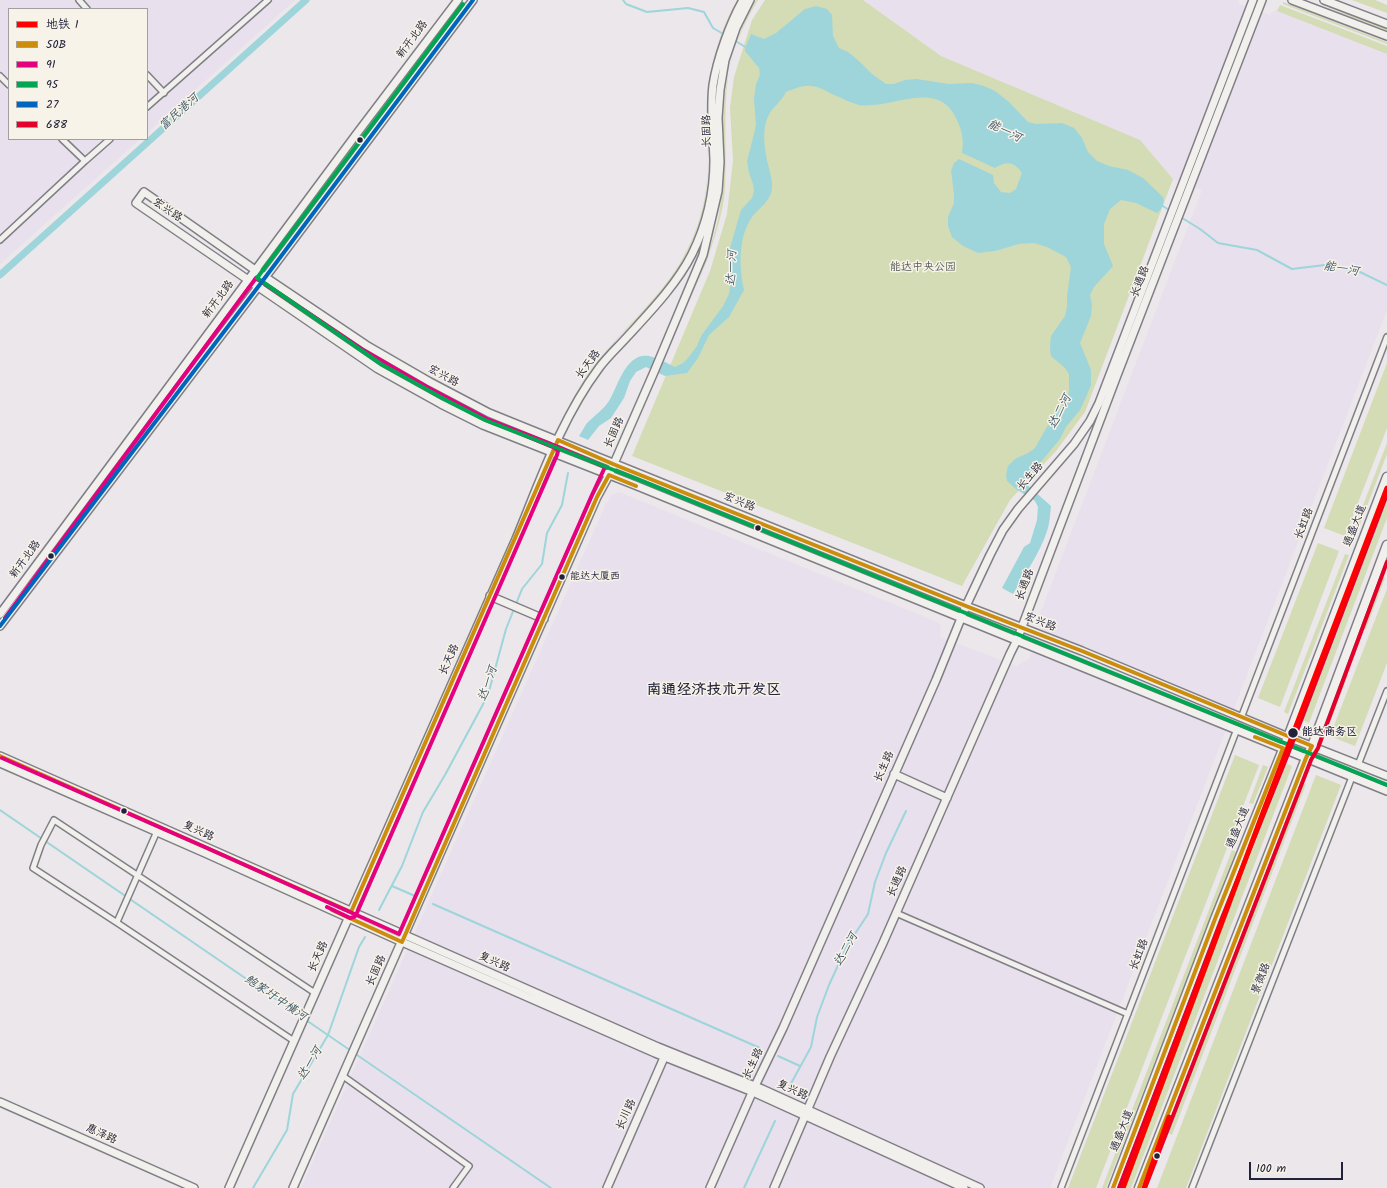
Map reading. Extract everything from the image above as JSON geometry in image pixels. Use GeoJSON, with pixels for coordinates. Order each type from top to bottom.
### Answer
{"type":"FeatureCollection","features":[{"type":"Feature","properties":{"kind":"main road","name":"通盛大道"},"geometry":{"type":"LineString","coordinates":[[1113,1188],[1215,918],[1288,737],[1387,477]]}},
{"type":"Feature","properties":{"kind":"main road"},"geometry":{"type":"LineString","coordinates":[[1139,1188],[1306,758],[1312,746],[1387,545]]}},
{"type":"Feature","properties":{"kind":"street"},"geometry":{"type":"LineString","coordinates":[[79,0],[86,8]]}},
{"type":"Feature","properties":{"kind":"street"},"geometry":{"type":"LineString","coordinates":[[148,106],[268,0]]}},
{"type":"Feature","properties":{"kind":"street","name":"新开北路"},"geometry":{"type":"LineString","coordinates":[[0,614],[248,279],[458,0]]}},
{"type":"Feature","properties":{"kind":"street","name":"新开北路"},"geometry":{"type":"LineString","coordinates":[[0,626],[266,277],[473,0]]}},
{"type":"Feature","properties":{"kind":"street","name":"长固路"},"geometry":{"type":"LineString","coordinates":[[714,161],[712,125],[713,85],[719,60],[735,14],[743,0]]}},
{"type":"Feature","properties":{"kind":"street","name":"长固路"},"geometry":{"type":"LineString","coordinates":[[293,1188],[404,939],[597,497],[609,475],[703,255],[716,205],[720,162],[718,118],[720,90],[725,60],[736,28],[750,0]]}},
{"type":"Feature","properties":{"kind":"street","name":"长通路"},"geometry":{"type":"LineString","coordinates":[[1110,375],[1253,0]]}},
{"type":"Feature","properties":{"kind":"street","name":"长通路"},"geometry":{"type":"LineString","coordinates":[[774,1188],[830,1056],[896,913],[1022,628],[1119,370],[1262,0]]}},
{"type":"Feature","properties":{"kind":"street"},"geometry":{"type":"LineString","coordinates":[[1292,0],[1387,36]]}},
{"type":"Feature","properties":{"kind":"street"},"geometry":{"type":"LineString","coordinates":[[1324,0],[1387,24]]}},
{"type":"Feature","properties":{"kind":"street"},"geometry":{"type":"LineString","coordinates":[[0,76],[8,84]]}},
{"type":"Feature","properties":{"kind":"street"},"geometry":{"type":"LineString","coordinates":[[148,76],[164,93]]}},
{"type":"Feature","properties":{"kind":"street"},"geometry":{"type":"LineString","coordinates":[[63,140],[85,161]]}},
{"type":"Feature","properties":{"kind":"street"},"geometry":{"type":"LineString","coordinates":[[0,240],[109,140]]}},
{"type":"Feature","properties":{"kind":"street","name":"长天路"},"geometry":{"type":"LineString","coordinates":[[229,1188],[558,440],[577,400],[600,366],[658,302],[680,275],[692,254],[704,223],[712,186],[714,161]]}},
{"type":"Feature","properties":{"kind":"street","name":"宏兴路"},"geometry":{"type":"LineString","coordinates":[[1387,776],[1241,718],[1082,651],[966,606],[489,413],[430,382],[366,345],[255,270],[144,192],[136,203],[378,369],[440,404],[483,425],[1387,791]]}},
{"type":"Feature","properties":{"kind":"street","name":"长虹路"},"geometry":{"type":"LineString","coordinates":[[1241,718],[1387,337]]}},
{"type":"Feature","properties":{"kind":"street","name":"长生路"},"geometry":{"type":"LineString","coordinates":[[710,1188],[783,1028],[990,554],[1003,530],[1027,498],[1074,444],[1090,421],[1110,375]]}},
{"type":"Feature","properties":{"kind":"street"},"geometry":{"type":"LineString","coordinates":[[490,596],[544,619]]}},
{"type":"Feature","properties":{"kind":"street"},"geometry":{"type":"LineString","coordinates":[[1358,765],[1387,691]]}},
{"type":"Feature","properties":{"kind":"street","name":"长虹路"},"geometry":{"type":"LineString","coordinates":[[1061,1188],[1237,729]]}},
{"type":"Feature","properties":{"kind":"street","name":"复兴路"},"geometry":{"type":"LineString","coordinates":[[0,756],[158,829],[404,939],[666,1054],[754,1089],[964,1188]]}},
{"type":"Feature","properties":{"kind":"street","name":"复兴路"},"geometry":{"type":"LineString","coordinates":[[0,763],[158,829]]}},
{"type":"Feature","properties":{"kind":"street"},"geometry":{"type":"LineString","coordinates":[[894,774],[947,798]]}},
{"type":"Feature","properties":{"kind":"street","name":"景微路"},"geometry":{"type":"LineString","coordinates":[[1192,1188],[1352,777]]}},
{"type":"Feature","properties":{"kind":"street"},"geometry":{"type":"LineString","coordinates":[[294,1041],[117,922],[33,868],[41,845],[54,820],[315,994]]}},
{"type":"Feature","properties":{"kind":"street"},"geometry":{"type":"LineString","coordinates":[[117,922],[158,829]]}},
{"type":"Feature","properties":{"kind":"street"},"geometry":{"type":"LineString","coordinates":[[896,913],[1128,1014]]}},
{"type":"Feature","properties":{"kind":"street","name":"长川路"},"geometry":{"type":"LineString","coordinates":[[607,1188],[666,1054]]}},
{"type":"Feature","properties":{"kind":"street"},"geometry":{"type":"LineString","coordinates":[[343,1076],[469,1166],[453,1188]]}},
{"type":"Feature","properties":{"kind":"street","name":"惠泽路"},"geometry":{"type":"LineString","coordinates":[[0,1102],[194,1188]]}},
{"type":"Feature","properties":{"kind":"street","name":"复兴路"},"geometry":{"type":"LineString","coordinates":[[806,1113],[980,1188]]}},
{"type":"Feature","properties":{"kind":"shaded area"},"geometry":{"type":"Polygon","coordinates":[[[0,0],[295,0],[148,132],[148,8],[8,8],[8,140],[139,140],[0,264],[0,0]]]}},
{"type":"Feature","properties":{"kind":"shaded area"},"geometry":{"type":"Polygon","coordinates":[[[863,0],[1238,0],[1239,4],[1269,15],[1274,11],[1281,9],[1387,51],[1387,310],[1050,1188],[301,1188],[606,504],[612,495],[619,492],[935,621],[940,624],[940,637],[1017,666],[1028,660],[1043,625],[1040,614],[1202,190],[1173,179],[1139,140],[941,56],[863,0]]]}},
{"type":"Feature","properties":{"kind":"green space"},"geometry":{"type":"Polygon","coordinates":[[[738,0],[720,40],[710,84],[708,113],[708,159],[707,106],[709,83],[717,46],[726,22],[738,0]]]}},
{"type":"Feature","properties":{"kind":"green space"},"geometry":{"type":"Polygon","coordinates":[[[756,0],[758,0],[740,35],[748,14],[756,0]]]}},
{"type":"Feature","properties":{"kind":"green space","name":"能达中央公园"},"geometry":{"type":"Polygon","coordinates":[[[765,0],[863,0],[941,56],[1140,140],[1173,179],[1085,412],[1056,451],[1010,500],[962,586],[632,456],[710,271],[727,214],[733,160],[730,108],[734,77],[752,20],[765,0]]]}},
{"type":"Feature","properties":{"kind":"green space"},"geometry":{"type":"Polygon","coordinates":[[[1299,0],[1310,2],[1380,25],[1387,28],[1387,34],[1299,0]]]}},
{"type":"Feature","properties":{"kind":"green space"},"geometry":{"type":"Polygon","coordinates":[[[1352,0],[1375,0],[1387,5],[1387,13],[1352,0]]]}},
{"type":"Feature","properties":{"kind":"green space"},"geometry":{"type":"Polygon","coordinates":[[[1283,2],[1387,42],[1387,44],[1283,4],[1283,2]]]}},
{"type":"Feature","properties":{"kind":"green space"},"geometry":{"type":"Polygon","coordinates":[[[1280,5],[1387,46],[1387,54],[1277,11],[1280,5]]]}},
{"type":"Feature","properties":{"kind":"green space"},"geometry":{"type":"Polygon","coordinates":[[[729,72],[726,105],[725,189],[720,218],[712,245],[699,278],[713,238],[720,210],[725,91],[729,72]]]}},
{"type":"Feature","properties":{"kind":"green space"},"geometry":{"type":"Polygon","coordinates":[[[708,159],[707,185],[702,213],[698,227],[685,256],[662,292],[607,350],[595,366],[570,406],[562,423],[570,404],[597,361],[613,343],[648,305],[679,265],[698,225],[706,189],[708,159]]]}},
{"type":"Feature","properties":{"kind":"green space"},"geometry":{"type":"Polygon","coordinates":[[[681,320],[627,444],[635,421],[681,320]]]}},
{"type":"Feature","properties":{"kind":"green space"},"geometry":{"type":"Polygon","coordinates":[[[1387,363],[1387,428],[1345,536],[1324,528],[1387,363]]]}},
{"type":"Feature","properties":{"kind":"green space"},"geometry":{"type":"Polygon","coordinates":[[[1387,443],[1387,454],[1352,545],[1348,544],[1387,443]]]}},
{"type":"Feature","properties":{"kind":"green space"},"geometry":{"type":"Polygon","coordinates":[[[539,474],[512,541],[356,892],[355,891],[539,474]]]}},
{"type":"Feature","properties":{"kind":"green space"},"geometry":{"type":"Polygon","coordinates":[[[1387,498],[1387,518],[1309,723],[1302,720],[1387,498]]]}},
{"type":"Feature","properties":{"kind":"green space"},"geometry":{"type":"Polygon","coordinates":[[[601,500],[417,918],[416,917],[601,500]]]}},
{"type":"Feature","properties":{"kind":"green space"},"geometry":{"type":"Polygon","coordinates":[[[1318,543],[1339,551],[1280,707],[1258,698],[1318,543]]]}},
{"type":"Feature","properties":{"kind":"green space"},"geometry":{"type":"Polygon","coordinates":[[[1345,554],[1349,555],[1288,714],[1284,712],[1345,554]]]}},
{"type":"Feature","properties":{"kind":"green space"},"geometry":{"type":"Polygon","coordinates":[[[1381,576],[1385,578],[1366,629],[1361,628],[1381,576]]]}},
{"type":"Feature","properties":{"kind":"green space"},"geometry":{"type":"Polygon","coordinates":[[[1387,589],[1387,663],[1355,746],[1330,736],[1387,589]]]}},
{"type":"Feature","properties":{"kind":"green space"},"geometry":{"type":"Polygon","coordinates":[[[1344,673],[1348,675],[1327,730],[1323,728],[1344,673]]]}},
{"type":"Feature","properties":{"kind":"green space"},"geometry":{"type":"Polygon","coordinates":[[[1235,755],[1259,765],[1096,1188],[1068,1188],[1235,755]]]}},
{"type":"Feature","properties":{"kind":"green space"},"geometry":{"type":"Polygon","coordinates":[[[1285,763],[1292,766],[1131,1188],[1122,1188],[1285,763]]]}},
{"type":"Feature","properties":{"kind":"green space"},"geometry":{"type":"Polygon","coordinates":[[[1263,765],[1268,767],[1253,804],[1249,803],[1263,765]]]}},
{"type":"Feature","properties":{"kind":"green space"},"geometry":{"type":"Polygon","coordinates":[[[1316,775],[1341,785],[1186,1188],[1157,1188],[1316,775]]]}},
{"type":"Feature","properties":{"kind":"green space"},"geometry":{"type":"Polygon","coordinates":[[[1302,782],[1306,784],[1172,1135],[1168,1133],[1302,782]]]}},
{"type":"Feature","properties":{"kind":"green space"},"geometry":{"type":"Polygon","coordinates":[[[1232,850],[1236,852],[1106,1188],[1102,1188],[1232,850]]]}},
{"type":"Feature","properties":{"kind":"water"},"geometry":{"type":"Polygon","coordinates":[[[816,6],[827,9],[832,15],[833,36],[839,48],[848,52],[872,74],[886,84],[894,84],[905,80],[916,79],[949,84],[972,83],[984,86],[995,91],[1009,102],[1028,122],[1036,124],[1062,123],[1074,128],[1082,138],[1088,152],[1097,161],[1109,166],[1128,170],[1143,178],[1163,197],[1163,206],[1157,213],[1136,203],[1121,200],[1110,209],[1104,224],[1104,244],[1113,266],[1094,287],[1090,295],[1092,305],[1091,316],[1080,343],[1091,370],[1091,385],[1080,410],[1066,427],[1060,439],[1024,482],[1051,506],[1048,528],[1044,539],[1032,563],[1013,594],[1002,588],[1024,547],[1030,543],[1037,520],[1038,507],[1035,501],[1016,489],[1007,481],[1006,475],[1008,466],[1015,459],[1035,448],[1047,427],[1065,402],[1069,392],[1069,374],[1065,368],[1051,356],[1050,347],[1051,336],[1065,316],[1071,267],[1066,257],[1047,247],[1034,243],[1019,244],[995,251],[978,253],[963,246],[952,237],[948,226],[948,217],[954,203],[951,171],[954,163],[959,159],[993,175],[994,183],[1001,192],[1010,193],[1016,189],[1022,173],[1016,166],[1010,163],[1003,164],[995,168],[962,153],[962,135],[956,118],[948,106],[937,100],[912,98],[885,104],[859,105],[815,86],[800,87],[786,92],[771,111],[766,123],[764,137],[772,189],[768,200],[752,217],[747,225],[741,252],[741,272],[744,290],[729,317],[709,335],[698,358],[687,373],[665,376],[646,367],[636,372],[630,381],[624,398],[611,418],[599,426],[588,440],[579,436],[587,423],[609,401],[624,371],[634,359],[641,356],[649,356],[675,367],[683,363],[697,346],[701,336],[723,306],[729,294],[731,280],[730,248],[741,210],[752,198],[754,191],[747,161],[756,124],[754,99],[756,84],[760,75],[759,68],[745,51],[745,48],[751,34],[764,39],[776,33],[805,9],[816,6]]]}},
{"type":"Feature","properties":{"kind":"waterway","name":"富民港河"},"geometry":{"type":"LineString","coordinates":[[0,275],[306,0]]}},
{"type":"Feature","properties":{"kind":"waterway","name":"能一河"},"geometry":{"type":"LineString","coordinates":[[623,0],[626,4],[647,12],[688,8],[704,12],[713,28],[725,35]]}},
{"type":"Feature","properties":{"kind":"waterway","name":"能一河"},"geometry":{"type":"LineString","coordinates":[[734,40],[747,48]]}},
{"type":"Feature","properties":{"kind":"waterway","name":"能一河"},"geometry":{"type":"LineString","coordinates":[[1161,205],[1200,229],[1218,243],[1257,250],[1292,269],[1325,265],[1360,272],[1387,285]]}},
{"type":"Feature","properties":{"kind":"waterway","name":"达一河"},"geometry":{"type":"LineString","coordinates":[[379,910],[402,866],[423,812],[445,775],[488,695],[506,629],[522,589],[542,564],[547,533],[562,505],[568,473]]}},
{"type":"Feature","properties":{"kind":"waterway","name":"鲍家圩中横河"},"geometry":{"type":"LineString","coordinates":[[0,810],[302,1017]]}},
{"type":"Feature","properties":{"kind":"waterway","name":"达二河"},"geometry":{"type":"LineString","coordinates":[[788,1089],[811,1047],[817,1017],[829,985],[847,946],[868,914],[875,882],[886,853],[906,811]]}},
{"type":"Feature","properties":{"kind":"waterway"},"geometry":{"type":"LineString","coordinates":[[392,886],[415,896]]}},
{"type":"Feature","properties":{"kind":"waterway"},"geometry":{"type":"LineString","coordinates":[[433,904],[760,1048]]}},
{"type":"Feature","properties":{"kind":"waterway","name":"达一河"},"geometry":{"type":"LineString","coordinates":[[253,1188],[287,1130],[293,1094],[328,1035],[359,947],[365,937]]}},
{"type":"Feature","properties":{"kind":"waterway","name":"鲍家圩中横河"},"geometry":{"type":"LineString","coordinates":[[306,1020],[551,1188]]}},
{"type":"Feature","properties":{"kind":"waterway"},"geometry":{"type":"LineString","coordinates":[[778,1056],[800,1066]]}},
{"type":"Feature","properties":{"kind":"waterway","name":"达二河"},"geometry":{"type":"LineString","coordinates":[[744,1188],[775,1121]]}},
{"type":"Feature","properties":{"kind":"metro line","name":"1"},"geometry":{"type":"LineString","coordinates":[[1123,1188],[1262,815],[1387,488]]}},
{"type":"Feature","properties":{"kind":"metro line","name":"1"},"geometry":{"type":"LineString","coordinates":[[1144,1188],[1169,1117]]}},
{"type":"Feature","properties":{"kind":"transit line","name":"27"},"geometry":{"type":"LineString","coordinates":[[0,626],[258,287],[473,0]]}},
{"type":"Feature","properties":{"kind":"transit line","name":"95"},"geometry":{"type":"LineString","coordinates":[[463,4],[257,278],[381,364],[485,420],[637,479],[1387,785]]}},
{"type":"Feature","properties":{"kind":"transit line","name":"91"},"geometry":{"type":"LineString","coordinates":[[2,758],[399,934],[605,467],[487,419],[427,387],[363,350],[256,278],[5,618]]}},
{"type":"Feature","properties":{"kind":"transit line","name":"91"},"geometry":{"type":"LineString","coordinates":[[327,907],[350,918],[356,915],[557,455],[558,451],[555,448],[524,435]]}},
{"type":"Feature","properties":{"kind":"transit line","name":"50B"},"geometry":{"type":"LineString","coordinates":[[0,756],[351,912],[558,440],[613,464],[1082,651],[1312,746],[1306,758],[1139,1188]]}},
{"type":"Feature","properties":{"kind":"transit line","name":"50B"},"geometry":{"type":"LineString","coordinates":[[332,910],[402,942],[597,497],[609,475],[636,486]]}},
{"type":"Feature","properties":{"kind":"transit line","name":"688"},"geometry":{"type":"LineString","coordinates":[[1119,1188],[1221,921],[1294,739],[1387,494]]}},
{"type":"Feature","properties":{"kind":"transit line","name":"688"},"geometry":{"type":"LineString","coordinates":[[1145,1188],[1311,760],[1318,748],[1387,562]]}},
{"type":"Feature","properties":{"kind":"transit line","name":"50B"},"geometry":{"type":"LineString","coordinates":[[1113,1188],[1215,919],[1283,748],[1255,737]]}},
{"type":"Feature","properties":{"kind":"place","name":"能达大厦西"},"geometry":{"type":"Point","coordinates":[562,577]}},
{"type":"Feature","properties":{"kind":"place","name":"能达商务区"},"geometry":{"type":"Point","coordinates":[1293,733]}},
{"type":"Feature","properties":{"kind":"district","name":"南通经济技术开发区"},"geometry":{"type":"Point","coordinates":[714,691]}}]}
